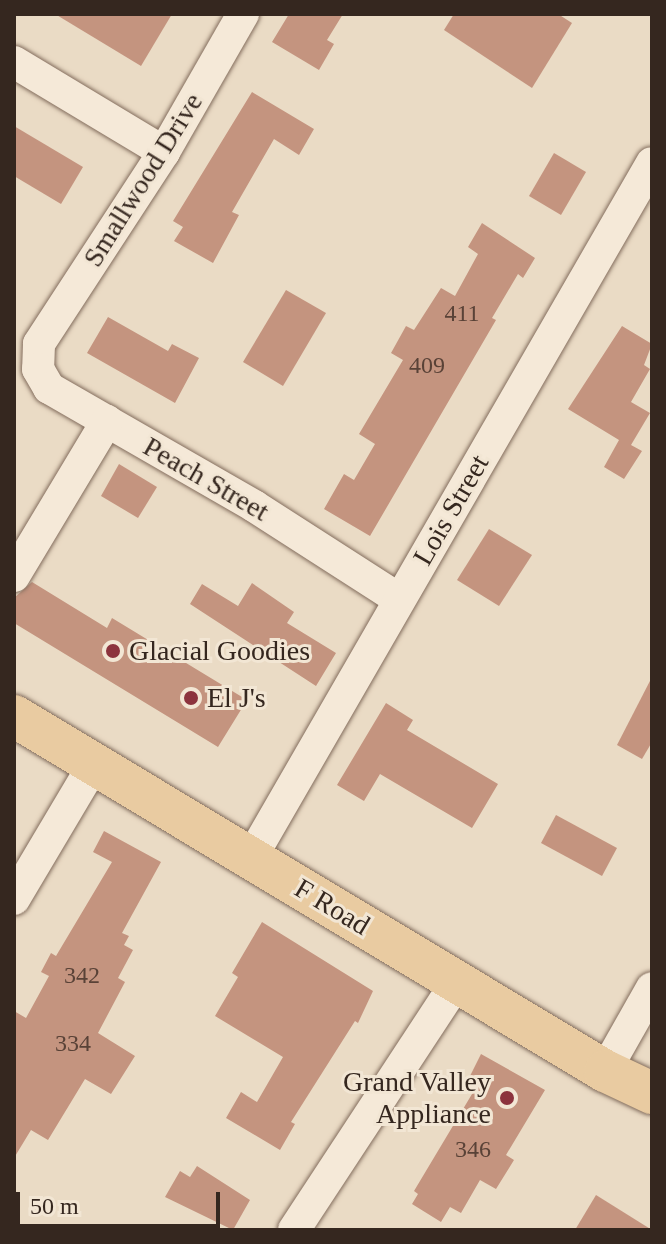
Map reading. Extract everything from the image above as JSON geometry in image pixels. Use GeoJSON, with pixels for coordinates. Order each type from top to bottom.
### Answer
{"type":"FeatureCollection","features":[{"type":"Feature","properties":{"kind":"main road","name":"F Road"},"geometry":{"type":"LineString","coordinates":[[14,716],[605,1071],[652,1093]]}},
{"type":"Feature","properties":{"kind":"street","name":"Smallwood Drive"},"geometry":{"type":"LineString","coordinates":[[39,344],[164,152],[243,14]]}},
{"type":"Feature","properties":{"kind":"street"},"geometry":{"type":"LineString","coordinates":[[14,62],[164,152]]}},
{"type":"Feature","properties":{"kind":"street","name":"Lois Street"},"geometry":{"type":"LineString","coordinates":[[251,858],[652,163]]}},
{"type":"Feature","properties":{"kind":"street","name":"Peach Street"},"geometry":{"type":"LineString","coordinates":[[39,344],[38,369],[49,388],[254,506],[399,599]]}},
{"type":"Feature","properties":{"kind":"street"},"geometry":{"type":"LineString","coordinates":[[14,576],[107,421]]}},
{"type":"Feature","properties":{"kind":"street"},"geometry":{"type":"LineString","coordinates":[[14,899],[94,764]]}},
{"type":"Feature","properties":{"kind":"street"},"geometry":{"type":"LineString","coordinates":[[294,1230],[457,982]]}},
{"type":"Feature","properties":{"kind":"street"},"geometry":{"type":"LineString","coordinates":[[605,1071],[652,988]]}},
{"type":"Feature","properties":{"kind":"building"},"geometry":{"type":"Polygon","coordinates":[[[55,14],[172,14],[141,66],[55,14]]]}},
{"type":"Feature","properties":{"kind":"building"},"geometry":{"type":"Polygon","coordinates":[[[289,14],[343,14],[327,40],[334,44],[319,70],[272,42],[289,14]]]}},
{"type":"Feature","properties":{"kind":"building"},"geometry":{"type":"Polygon","coordinates":[[[454,14],[558,14],[572,23],[532,88],[444,30],[454,14]]]}},
{"type":"Feature","properties":{"kind":"building"},"geometry":{"type":"Polygon","coordinates":[[[252,92],[314,129],[299,155],[274,139],[232,212],[239,215],[213,263],[174,241],[183,227],[173,221],[252,92]]]}},
{"type":"Feature","properties":{"kind":"building"},"geometry":{"type":"Polygon","coordinates":[[[14,126],[83,167],[61,204],[14,176],[14,126]]]}},
{"type":"Feature","properties":{"kind":"building"},"geometry":{"type":"Polygon","coordinates":[[[554,153],[586,172],[561,215],[529,196],[554,153]]]}},
{"type":"Feature","properties":{"kind":"building"},"geometry":{"type":"Polygon","coordinates":[[[482,223],[535,258],[523,278],[518,274],[492,318],[496,320],[370,536],[324,509],[344,474],[354,480],[375,444],[359,434],[403,360],[391,353],[406,326],[414,330],[441,288],[455,296],[478,254],[468,247],[482,223]]]}},
{"type":"Feature","properties":{"kind":"building"},"geometry":{"type":"Polygon","coordinates":[[[286,290],[326,313],[283,386],[243,362],[286,290]]]}},
{"type":"Feature","properties":{"kind":"building"},"geometry":{"type":"Polygon","coordinates":[[[108,317],[168,351],[172,344],[199,358],[175,403],[87,353],[108,317]]]}},
{"type":"Feature","properties":{"kind":"building"},"geometry":{"type":"Polygon","coordinates":[[[622,326],[652,344],[644,365],[650,369],[631,402],[650,413],[631,445],[642,451],[624,479],[604,467],[619,440],[568,409],[622,326]]]}},
{"type":"Feature","properties":{"kind":"building"},"geometry":{"type":"Polygon","coordinates":[[[119,464],[157,487],[138,518],[101,496],[119,464]]]}},
{"type":"Feature","properties":{"kind":"building"},"geometry":{"type":"Polygon","coordinates":[[[489,529],[532,555],[499,606],[457,580],[489,529]]]}},
{"type":"Feature","properties":{"kind":"building"},"geometry":{"type":"Polygon","coordinates":[[[32,582],[107,628],[112,618],[247,700],[218,747],[14,623],[14,598],[32,582]]]}},
{"type":"Feature","properties":{"kind":"building"},"geometry":{"type":"Polygon","coordinates":[[[252,583],[294,612],[287,623],[336,653],[316,686],[190,604],[202,584],[238,606],[252,583]]]}},
{"type":"Feature","properties":{"kind":"building"},"geometry":{"type":"Polygon","coordinates":[[[652,677],[652,742],[642,759],[617,745],[652,677]]]}},
{"type":"Feature","properties":{"kind":"building"},"geometry":{"type":"Polygon","coordinates":[[[386,703],[413,720],[407,730],[498,784],[472,828],[380,774],[364,801],[337,785],[386,703]]]}},
{"type":"Feature","properties":{"kind":"building"},"geometry":{"type":"Polygon","coordinates":[[[556,815],[617,848],[602,876],[541,843],[556,815]]]}},
{"type":"Feature","properties":{"kind":"building"},"geometry":{"type":"Polygon","coordinates":[[[104,831],[161,862],[122,933],[129,936],[124,945],[133,950],[118,978],[125,982],[98,1033],[135,1056],[111,1094],[85,1079],[48,1140],[31,1130],[14,1158],[14,1011],[26,1018],[49,976],[41,972],[51,953],[56,956],[112,862],[93,852],[104,831]]]}},
{"type":"Feature","properties":{"kind":"building"},"geometry":{"type":"Polygon","coordinates":[[[262,922],[373,991],[358,1023],[355,1021],[291,1122],[295,1124],[280,1150],[226,1118],[241,1092],[257,1102],[283,1057],[215,1016],[238,977],[232,973],[262,922]]]}},
{"type":"Feature","properties":{"kind":"building"},"geometry":{"type":"Polygon","coordinates":[[[481,1054],[545,1090],[506,1155],[514,1160],[496,1189],[480,1180],[461,1213],[450,1207],[441,1222],[412,1204],[418,1194],[414,1191],[475,1089],[466,1084],[481,1054]]]}},
{"type":"Feature","properties":{"kind":"building"},"geometry":{"type":"Polygon","coordinates":[[[197,1166],[250,1200],[233,1230],[165,1197],[180,1171],[190,1177],[197,1166]]]}},
{"type":"Feature","properties":{"kind":"building"},"geometry":{"type":"Polygon","coordinates":[[[596,1195],[652,1230],[575,1230],[596,1195]]]}},
{"type":"Feature","properties":{"kind":"place","name":"Glacial Goodies"},"geometry":{"type":"Point","coordinates":[113,651]}},
{"type":"Feature","properties":{"kind":"place","name":"El J's"},"geometry":{"type":"Point","coordinates":[191,698]}},
{"type":"Feature","properties":{"kind":"place","name":"Grand Valley Appliance"},"geometry":{"type":"Point","coordinates":[507,1098]}}]}
